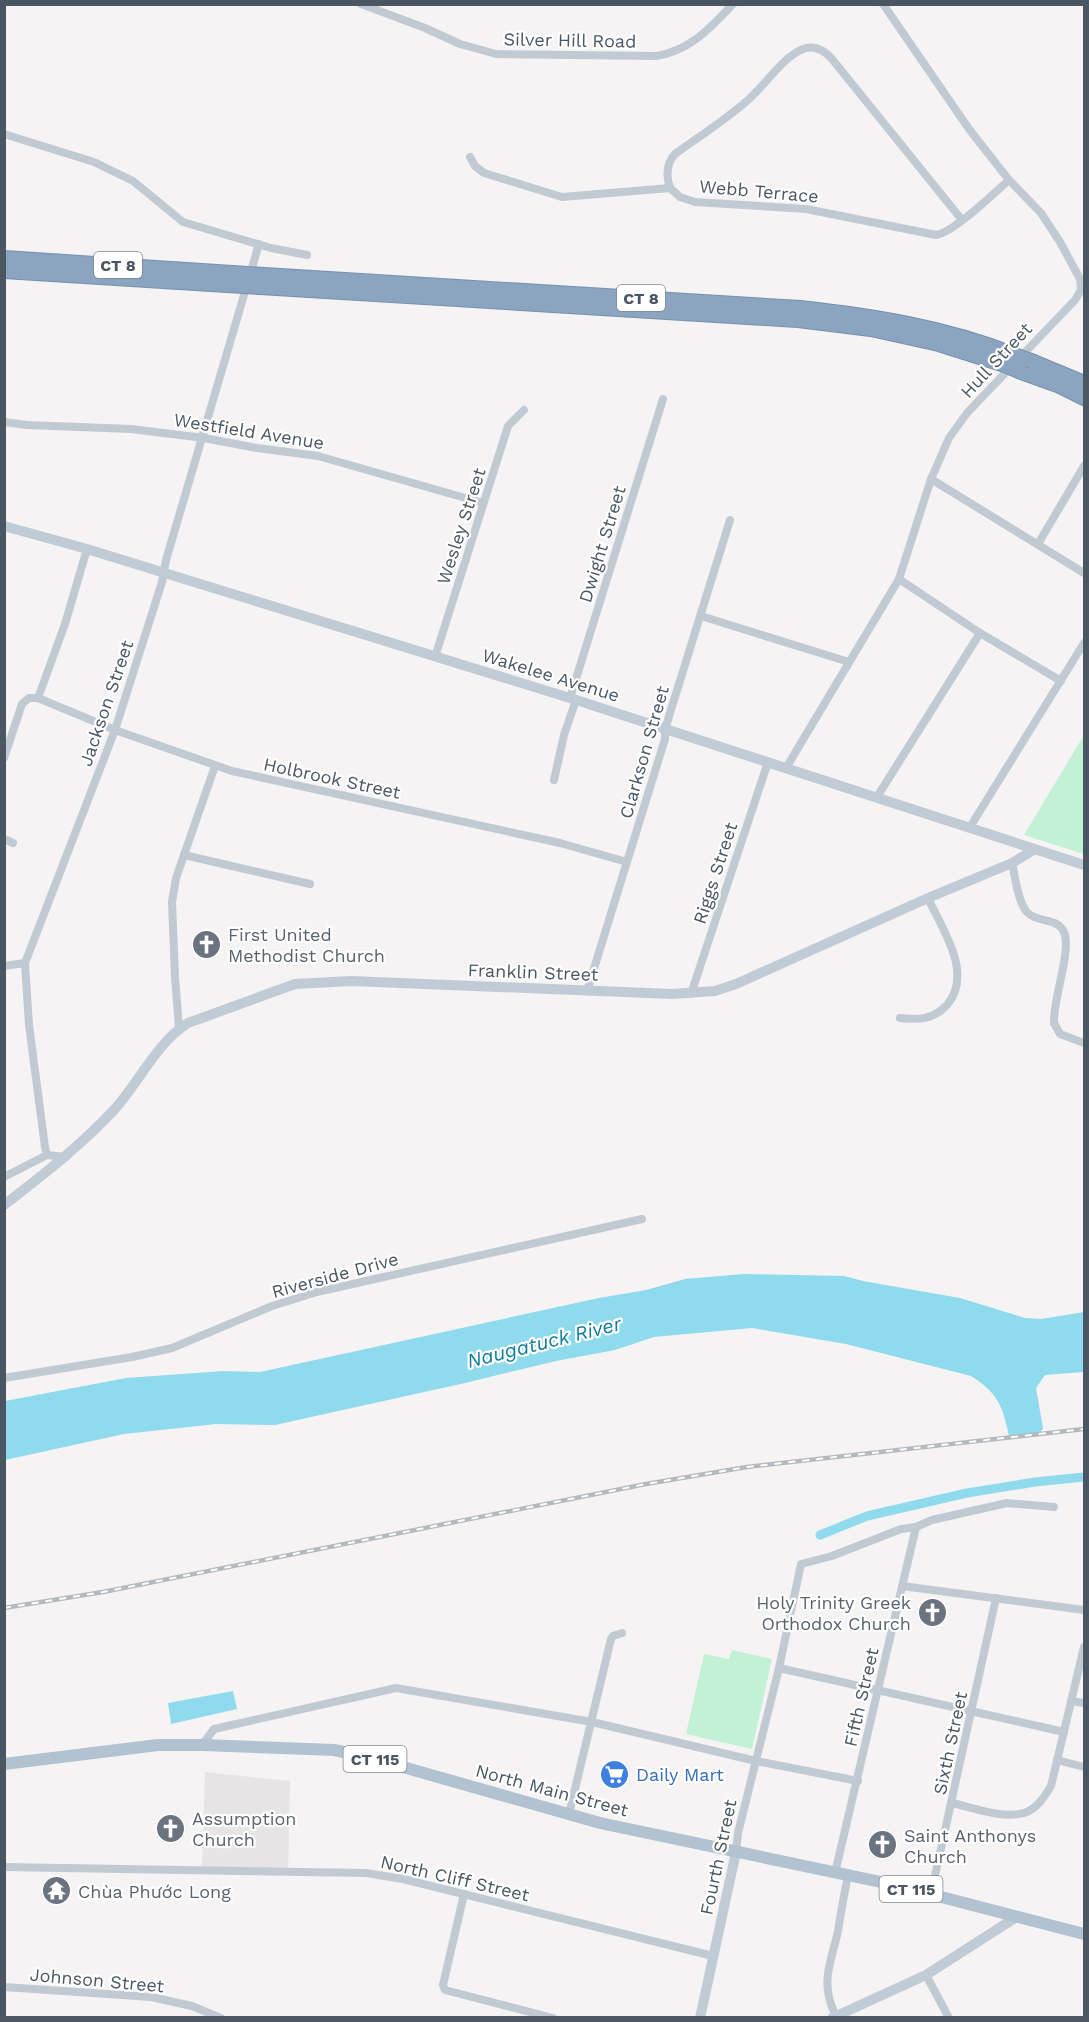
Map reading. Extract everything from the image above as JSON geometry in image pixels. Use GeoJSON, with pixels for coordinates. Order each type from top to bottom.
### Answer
{"type":"FeatureCollection","features":[{"type":"Feature","properties":{"kind":"highway","name":"CT 8"},"geometry":{"type":"LineString","coordinates":[[4,258],[230,279]]}},
{"type":"Feature","properties":{"kind":"highway","name":"CT 8"},"geometry":{"type":"LineString","coordinates":[[4,271],[230,279],[834,311],[921,326],[984,343],[1084,383]]}},
{"type":"Feature","properties":{"kind":"highway","name":"CT 8"},"geometry":{"type":"LineString","coordinates":[[262,281],[798,320],[871,329],[939,344],[1002,364],[1060,386],[1084,398]]}},
{"type":"Feature","properties":{"kind":"main road","name":"Wakelee Avenue"},"geometry":{"type":"LineString","coordinates":[[5,526],[87,549],[573,699],[878,796],[1084,865]]}},
{"type":"Feature","properties":{"kind":"main road","name":"Franklin Street"},"geometry":{"type":"LineString","coordinates":[[4,1205],[66,1156],[113,1110],[165,1043],[180,1028],[188,1023],[295,984],[351,981],[691,994],[715,991],[736,984],[1012,863],[1035,849]]}},
{"type":"Feature","properties":{"kind":"main road","name":"North Main Street"},"geometry":{"type":"LineString","coordinates":[[4,1764],[158,1745],[334,1750],[610,1826],[931,1894],[1084,1934]]}},
{"type":"Feature","properties":{"kind":"main road","name":"Fourth Street"},"geometry":{"type":"LineString","coordinates":[[700,2018],[736,1852]]}},
{"type":"Feature","properties":{"kind":"main road"},"geometry":{"type":"LineString","coordinates":[[834,2017],[926,1975],[1018,1916]]}},
{"type":"Feature","properties":{"kind":"street","name":"Silver Hill Road"},"geometry":{"type":"LineString","coordinates":[[361,4],[460,44],[496,54],[656,56],[675,53],[698,39],[733,4]]}},
{"type":"Feature","properties":{"kind":"street","name":"Hull Street"},"geometry":{"type":"LineString","coordinates":[[786,768],[898,579],[942,449],[956,428],[1075,300],[1081,290],[1080,279],[1041,213],[1009,180],[959,117],[883,4]]}},
{"type":"Feature","properties":{"kind":"street"},"geometry":{"type":"LineString","coordinates":[[470,157],[475,166],[484,173],[562,197],[670,188],[667,170],[670,159],[675,154],[748,99],[794,54],[812,47],[824,51],[832,59],[962,220]]}},
{"type":"Feature","properties":{"kind":"street"},"geometry":{"type":"LineString","coordinates":[[4,134],[94,162],[133,181],[163,203],[183,222],[307,255]]}},
{"type":"Feature","properties":{"kind":"street","name":"Webb Terrace"},"geometry":{"type":"LineString","coordinates":[[670,188],[680,197],[695,202],[806,208],[932,235],[946,232],[1009,180]]}},
{"type":"Feature","properties":{"kind":"street","name":"Jackson Street"},"geometry":{"type":"LineString","coordinates":[[47,1155],[29,1025],[25,963],[115,730],[204,438],[259,244]]}},
{"type":"Feature","properties":{"kind":"street","name":"Dwight Street"},"geometry":{"type":"LineString","coordinates":[[554,780],[573,699],[663,399]]}},
{"type":"Feature","properties":{"kind":"street","name":"Wesley Street"},"geometry":{"type":"LineString","coordinates":[[435,657],[508,426],[524,410]]}},
{"type":"Feature","properties":{"kind":"street","name":"Westfield Avenue"},"geometry":{"type":"LineString","coordinates":[[4,422],[131,429],[297,453],[337,460],[483,503]]}},
{"type":"Feature","properties":{"kind":"street"},"geometry":{"type":"LineString","coordinates":[[1038,544],[1084,466]]}},
{"type":"Feature","properties":{"kind":"street"},"geometry":{"type":"LineString","coordinates":[[931,479],[1084,573]]}},
{"type":"Feature","properties":{"kind":"street","name":"Clarkson Street"},"geometry":{"type":"LineString","coordinates":[[587,991],[730,520]]}},
{"type":"Feature","properties":{"kind":"street"},"geometry":{"type":"LineString","coordinates":[[4,758],[22,704],[29,698],[38,698],[65,624],[87,549]]}},
{"type":"Feature","properties":{"kind":"street"},"geometry":{"type":"LineString","coordinates":[[898,579],[980,633],[1061,681]]}},
{"type":"Feature","properties":{"kind":"street"},"geometry":{"type":"LineString","coordinates":[[701,616],[849,662]]}},
{"type":"Feature","properties":{"kind":"street"},"geometry":{"type":"LineString","coordinates":[[878,796],[980,633]]}},
{"type":"Feature","properties":{"kind":"street"},"geometry":{"type":"LineString","coordinates":[[970,827],[1084,643]]}},
{"type":"Feature","properties":{"kind":"street","name":"Holbrook Street"},"geometry":{"type":"LineString","coordinates":[[38,698],[115,730],[215,766],[560,843],[627,862]]}},
{"type":"Feature","properties":{"kind":"street","name":"Riggs Street"},"geometry":{"type":"LineString","coordinates":[[691,994],[768,762]]}},
{"type":"Feature","properties":{"kind":"street"},"geometry":{"type":"LineString","coordinates":[[180,1028],[177,1019],[172,911],[176,878],[215,766]]}},
{"type":"Feature","properties":{"kind":"street"},"geometry":{"type":"LineString","coordinates":[[4,839],[13,843]]}},
{"type":"Feature","properties":{"kind":"street"},"geometry":{"type":"LineString","coordinates":[[184,855],[310,884]]}},
{"type":"Feature","properties":{"kind":"street"},"geometry":{"type":"LineString","coordinates":[[1012,863],[1024,909],[1034,917],[1058,924],[1064,933],[1065,946],[1054,1023],[1060,1034],[1084,1043]]}},
{"type":"Feature","properties":{"kind":"street"},"geometry":{"type":"LineString","coordinates":[[900,1018],[920,1020],[938,1012],[951,1000],[957,984],[958,974],[954,954],[928,898]]}},
{"type":"Feature","properties":{"kind":"street"},"geometry":{"type":"LineString","coordinates":[[4,966],[25,963]]}},
{"type":"Feature","properties":{"kind":"street"},"geometry":{"type":"LineString","coordinates":[[4,1177],[47,1155],[66,1156]]}},
{"type":"Feature","properties":{"kind":"street","name":"Riverside Drive"},"geometry":{"type":"LineString","coordinates":[[4,1378],[132,1357],[172,1348],[272,1306],[317,1292],[642,1219]]}},
{"type":"Feature","properties":{"kind":"street"},"geometry":{"type":"LineString","coordinates":[[916,1527],[932,1520],[1006,1503],[1054,1507]]}},
{"type":"Feature","properties":{"kind":"street","name":"Fourth Street"},"geometry":{"type":"LineString","coordinates":[[736,1852],[738,1833],[779,1668],[801,1564],[832,1556],[901,1529],[916,1527]]}},
{"type":"Feature","properties":{"kind":"street","name":"Fifth Street"},"geometry":{"type":"LineString","coordinates":[[834,2017],[826,1977],[843,1906],[842,1874],[858,1782],[916,1527]]}},
{"type":"Feature","properties":{"kind":"street"},"geometry":{"type":"LineString","coordinates":[[902,1586],[1084,1610]]}},
{"type":"Feature","properties":{"kind":"street","name":"Sixth Street"},"geometry":{"type":"LineString","coordinates":[[931,1894],[996,1598]]}},
{"type":"Feature","properties":{"kind":"street"},"geometry":{"type":"LineString","coordinates":[[569,1814],[612,1637],[622,1633]]}},
{"type":"Feature","properties":{"kind":"street"},"geometry":{"type":"LineString","coordinates":[[952,1803],[995,1814],[1025,1813],[1042,1800],[1051,1786],[1084,1647]]}},
{"type":"Feature","properties":{"kind":"street"},"geometry":{"type":"LineString","coordinates":[[779,1668],[1064,1732]]}},
{"type":"Feature","properties":{"kind":"street"},"geometry":{"type":"LineString","coordinates":[[202,1745],[214,1729],[396,1688],[592,1722],[756,1761],[858,1782]]}},
{"type":"Feature","properties":{"kind":"street"},"geometry":{"type":"LineString","coordinates":[[1071,1701],[1084,1703]]}},
{"type":"Feature","properties":{"kind":"street"},"geometry":{"type":"LineString","coordinates":[[1057,1760],[1084,1767]]}},
{"type":"Feature","properties":{"kind":"street","name":"North Cliff Street"},"geometry":{"type":"LineString","coordinates":[[4,1867],[366,1874],[403,1879],[713,1956]]}},
{"type":"Feature","properties":{"kind":"street"},"geometry":{"type":"LineString","coordinates":[[464,1894],[443,1986],[445,1990],[553,2018]]}},
{"type":"Feature","properties":{"kind":"street"},"geometry":{"type":"LineString","coordinates":[[926,1975],[949,2018]]}},
{"type":"Feature","properties":{"kind":"street","name":"Johnson Street"},"geometry":{"type":"LineString","coordinates":[[4,1987],[151,1997],[192,2006],[220,2018]]}},
{"type":"Feature","properties":{"kind":"shaded area"},"geometry":{"type":"Polygon","coordinates":[[[205,1772],[290,1781],[288,1872],[202,1870],[205,1772]]]}},
{"type":"Feature","properties":{"kind":"green space"},"geometry":{"type":"Polygon","coordinates":[[[1084,735],[1084,854],[1024,835],[1084,735]]]}},
{"type":"Feature","properties":{"kind":"green space"},"geometry":{"type":"Polygon","coordinates":[[[732,1650],[772,1659],[752,1749],[686,1734],[704,1654],[729,1659],[732,1650]]]}},
{"type":"Feature","properties":{"kind":"water","name":"Naugatuck River"},"geometry":{"type":"Polygon","coordinates":[[[744,1274],[844,1276],[960,1298],[1025,1318],[1041,1319],[1084,1312],[1084,1372],[1045,1375],[1036,1388],[1043,1428],[1040,1433],[1009,1436],[1001,1408],[993,1394],[971,1376],[846,1344],[752,1328],[654,1337],[615,1350],[556,1361],[275,1425],[216,1424],[124,1434],[5,1460],[5,1401],[126,1378],[224,1371],[260,1372],[599,1298],[646,1290],[685,1279],[744,1274]]]}},
{"type":"Feature","properties":{"kind":"water"},"geometry":{"type":"Polygon","coordinates":[[[233,1691],[237,1709],[171,1724],[168,1703],[233,1691]]]}},
{"type":"Feature","properties":{"kind":"waterway"},"geometry":{"type":"LineString","coordinates":[[820,1535],[867,1516],[967,1493],[1084,1477]]}},
{"type":"Feature","properties":{"kind":"railway"},"geometry":{"type":"LineString","coordinates":[[4,1608],[103,1592],[646,1484],[747,1467],[1084,1429]]}},
{"type":"Feature","properties":{"kind":"place","name":"First United Methodist Church"},"geometry":{"type":"Point","coordinates":[207,944]}},
{"type":"Feature","properties":{"kind":"place","name":"Holy Trinity Greek Orthodox Church"},"geometry":{"type":"Point","coordinates":[932,1612]}},
{"type":"Feature","properties":{"kind":"place","name":"Daily Mart"},"geometry":{"type":"Point","coordinates":[615,1774]}},
{"type":"Feature","properties":{"kind":"place","name":"Assumption Church"},"geometry":{"type":"Point","coordinates":[171,1828]}},
{"type":"Feature","properties":{"kind":"place","name":"Saint Anthonys Church"},"geometry":{"type":"Point","coordinates":[883,1845]}},
{"type":"Feature","properties":{"kind":"place","name":"Chùa Phước Long"},"geometry":{"type":"Point","coordinates":[57,1891]}}]}
